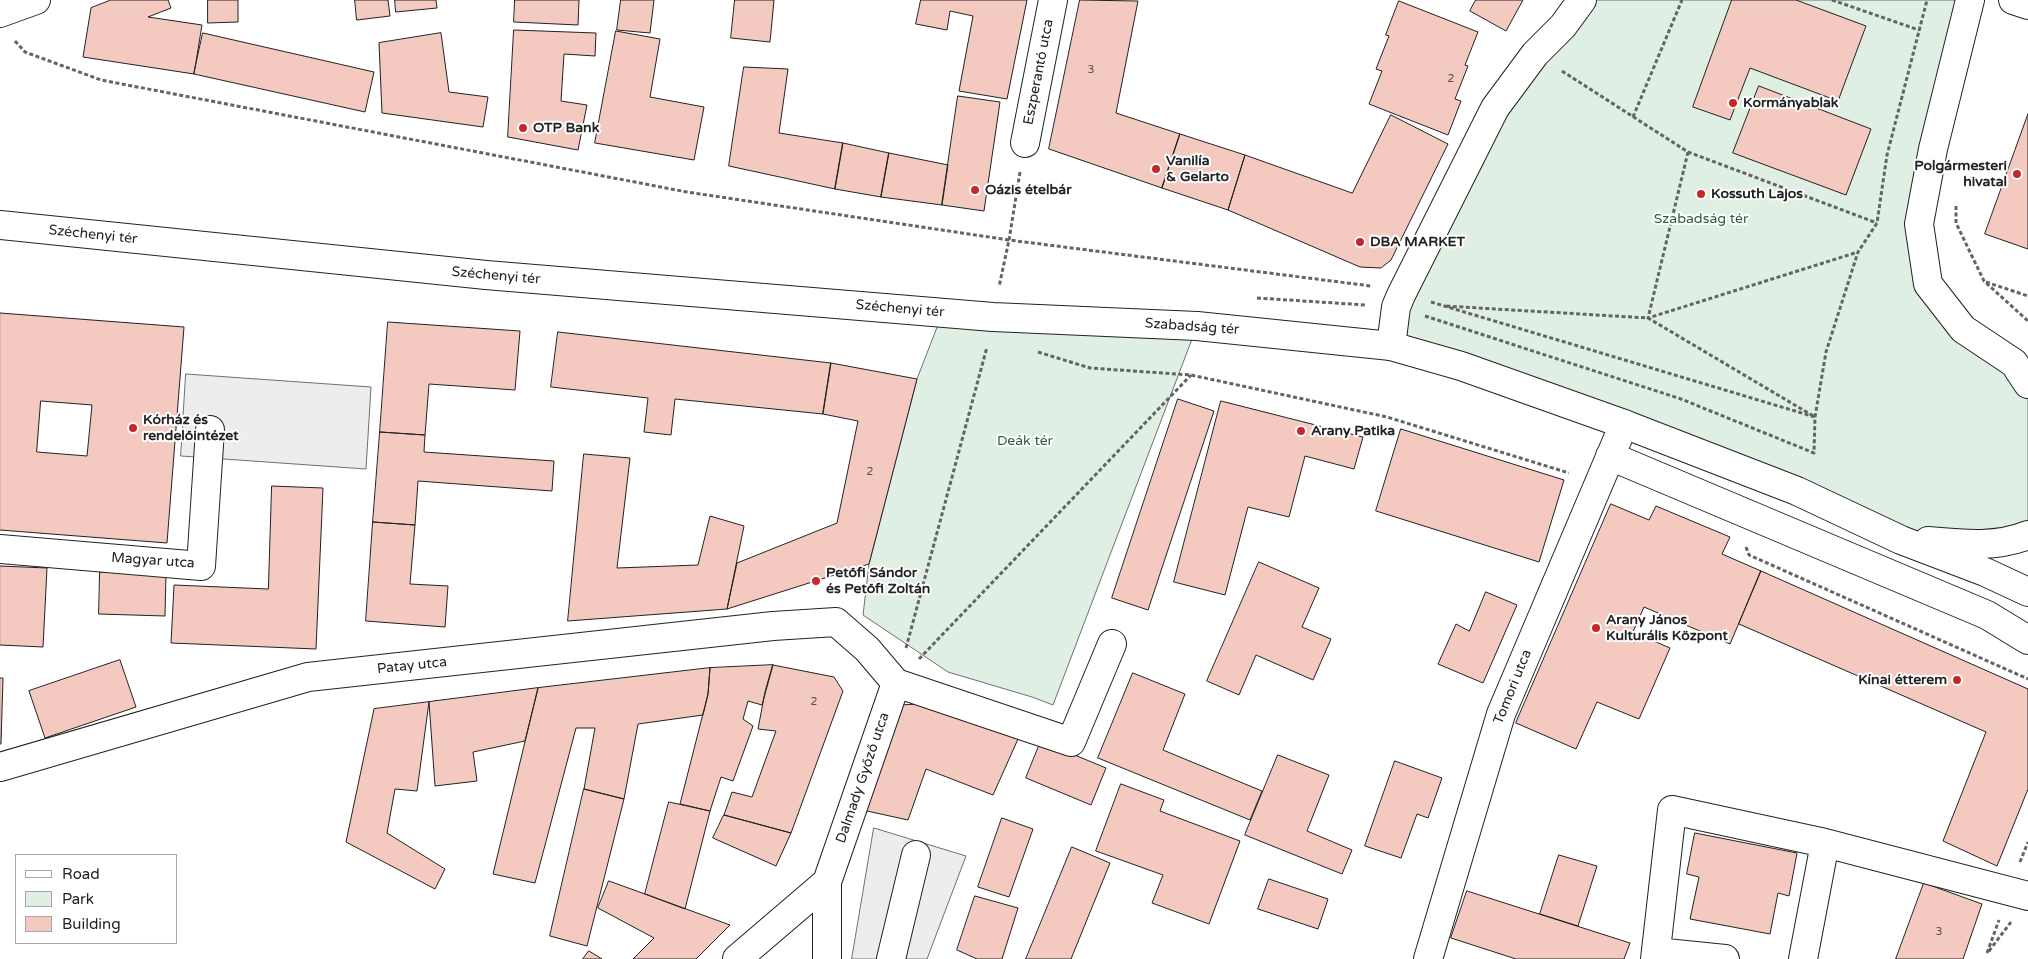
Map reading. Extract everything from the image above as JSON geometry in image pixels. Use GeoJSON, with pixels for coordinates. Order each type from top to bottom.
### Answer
{"type":"FeatureCollection","features":[{"type":"Feature","properties":{"kind":"street"},"geometry":{"type":"LineString","coordinates":[[0,13],[36,0]]}},
{"type":"Feature","properties":{"kind":"street","name":"Eszperantó utca"},"geometry":{"type":"LineString","coordinates":[[1025,143],[1053,0]]}},
{"type":"Feature","properties":{"kind":"street"},"geometry":{"type":"LineString","coordinates":[[1391,346],[1396,307],[1401,294],[1495,108],[1535,54],[1563,26],[1582,0]]}},
{"type":"Feature","properties":{"kind":"street"},"geometry":{"type":"LineString","coordinates":[[1970,0],[1933,149],[1919,224],[1928,284],[1963,329],[2023,373]]}},
{"type":"Feature","properties":{"kind":"street"},"geometry":{"type":"LineString","coordinates":[[2014,0],[2028,5]]}},
{"type":"Feature","properties":{"kind":"street","name":"Széchenyi tér"},"geometry":{"type":"LineString","coordinates":[[0,225],[992,327]]}},
{"type":"Feature","properties":{"kind":"street","name":"Szabadság tér"},"geometry":{"type":"LineString","coordinates":[[992,327],[1197,326],[1391,346],[1461,366],[1624,424],[1797,491],[1901,540],[1985,572],[2028,592]]}},
{"type":"Feature","properties":{"kind":"street","name":"Tomori utca"},"geometry":{"type":"LineString","coordinates":[[1428,959],[1501,714],[1624,424]]}},
{"type":"Feature","properties":{"kind":"street","name":"Magyar utca"},"geometry":{"type":"LineString","coordinates":[[0,549],[201,566],[210,430]]}},
{"type":"Feature","properties":{"kind":"street"},"geometry":{"type":"LineString","coordinates":[[1610,456],[1987,615],[2028,640]]}},
{"type":"Feature","properties":{"kind":"street"},"geometry":{"type":"LineString","coordinates":[[1901,540],[1974,545],[2015,540],[2028,535]]}},
{"type":"Feature","properties":{"kind":"street","name":"Patay utca"},"geometry":{"type":"LineString","coordinates":[[0,768],[308,677],[763,627],[836,622],[867,649],[896,683]]}},
{"type":"Feature","properties":{"kind":"street"},"geometry":{"type":"LineString","coordinates":[[896,683],[1071,742],[1112,644]]}},
{"type":"Feature","properties":{"kind":"street","name":"Dalmady Győző utca"},"geometry":{"type":"LineString","coordinates":[[827,959],[827,882],[896,683]]}},
{"type":"Feature","properties":{"kind":"street"},"geometry":{"type":"LineString","coordinates":[[1726,959],[1656,956],[1672,810],[1825,844],[2022,907]]}},
{"type":"Feature","properties":{"kind":"street"},"geometry":{"type":"LineString","coordinates":[[1803,959],[1825,844]]}},
{"type":"Feature","properties":{"kind":"street"},"geometry":{"type":"LineString","coordinates":[[891,959],[916,854]]}},
{"type":"Feature","properties":{"kind":"street"},"geometry":{"type":"LineString","coordinates":[[737,959],[827,882]]}},
{"type":"Feature","properties":{"kind":"path"},"geometry":{"type":"LineString","coordinates":[[1633,117],[1682,0]]}},
{"type":"Feature","properties":{"kind":"path"},"geometry":{"type":"LineString","coordinates":[[1832,0],[1919,30]]}},
{"type":"Feature","properties":{"kind":"path"},"geometry":{"type":"LineString","coordinates":[[1814,452],[1815,417],[1826,352],[1858,252],[1877,223],[1886,155],[1926,0]]}},
{"type":"Feature","properties":{"kind":"path"},"geometry":{"type":"LineString","coordinates":[[12,39],[25,52],[101,80],[687,192],[1009,240],[1386,288],[1815,417]]}},
{"type":"Feature","properties":{"kind":"path"},"geometry":{"type":"LineString","coordinates":[[1535,54],[1688,152],[1877,223]]}},
{"type":"Feature","properties":{"kind":"path"},"geometry":{"type":"LineString","coordinates":[[999,288],[1025,143]]}},
{"type":"Feature","properties":{"kind":"path"},"geometry":{"type":"LineString","coordinates":[[1648,318],[1688,152]]}},
{"type":"Feature","properties":{"kind":"path"},"geometry":{"type":"LineString","coordinates":[[1956,223],[1984,281],[2028,321]]}},
{"type":"Feature","properties":{"kind":"path"},"geometry":{"type":"LineString","coordinates":[[1445,306],[1648,318],[1858,252]]}},
{"type":"Feature","properties":{"kind":"path"},"geometry":{"type":"LineString","coordinates":[[1984,281],[2028,296]]}},
{"type":"Feature","properties":{"kind":"path"},"geometry":{"type":"LineString","coordinates":[[1648,318],[1815,417]]}},
{"type":"Feature","properties":{"kind":"path"},"geometry":{"type":"LineString","coordinates":[[896,683],[992,327]]}},
{"type":"Feature","properties":{"kind":"path"},"geometry":{"type":"LineString","coordinates":[[1035,351],[1090,368],[1191,376],[1387,417],[1598,482]]}},
{"type":"Feature","properties":{"kind":"path"},"geometry":{"type":"LineString","coordinates":[[896,683],[1191,376]]}},
{"type":"Feature","properties":{"kind":"path"},"geometry":{"type":"LineString","coordinates":[[1744,538],[1749,555],[2028,679]]}},
{"type":"Feature","properties":{"kind":"path"},"geometry":{"type":"LineString","coordinates":[[1987,953],[2022,907]]}},
{"type":"Feature","properties":{"kind":"green space","name":"Szabadság tér"},"geometry":{"type":"Polygon","coordinates":[[[1582,0],[1970,0],[1933,149],[1928,284],[2028,384],[2028,535],[1901,540],[1391,346],[1495,108],[1582,0]]]}},
{"type":"Feature","properties":{"kind":"green space","name":"Deák tér"},"geometry":{"type":"Polygon","coordinates":[[[943,313],[1197,326],[1053,705],[948,672],[863,615],[869,564],[917,379],[943,313]]]}},
{"type":"Feature","properties":{"kind":"shaded area"},"geometry":{"type":"Polygon","coordinates":[[[186,374],[371,387],[366,469],[181,456],[186,374]]]}},
{"type":"Feature","properties":{"kind":"shaded area"},"geometry":{"type":"Polygon","coordinates":[[[874,828],[966,856],[927,959],[852,959],[874,828]]]}},
{"type":"Feature","properties":{"kind":"building"},"geometry":{"type":"Polygon","coordinates":[[[111,0],[168,0],[171,8],[148,17],[202,25],[194,74],[83,57],[91,8],[111,0]]]}},
{"type":"Feature","properties":{"kind":"building"},"geometry":{"type":"Polygon","coordinates":[[[208,0],[238,0],[238,22],[208,23],[208,0]]]}},
{"type":"Feature","properties":{"kind":"building"},"geometry":{"type":"Polygon","coordinates":[[[355,0],[388,0],[390,16],[357,20],[355,0]]]}},
{"type":"Feature","properties":{"kind":"building"},"geometry":{"type":"Polygon","coordinates":[[[395,0],[436,0],[437,8],[396,12],[395,0]]]}},
{"type":"Feature","properties":{"kind":"building"},"geometry":{"type":"Polygon","coordinates":[[[515,0],[579,0],[578,25],[514,22],[515,0]]]}},
{"type":"Feature","properties":{"kind":"building"},"geometry":{"type":"Polygon","coordinates":[[[621,0],[654,0],[650,33],[617,30],[621,0]]]}},
{"type":"Feature","properties":{"kind":"building"},"geometry":{"type":"Polygon","coordinates":[[[735,0],[774,0],[770,42],[731,38],[735,0]]]}},
{"type":"Feature","properties":{"kind":"building"},"geometry":{"type":"Polygon","coordinates":[[[921,0],[1027,0],[1007,99],[959,91],[973,16],[950,11],[947,30],[916,24],[921,0]]]}},
{"type":"Feature","properties":{"kind":"building"},"geometry":{"type":"Polygon","coordinates":[[[1080,0],[1138,1],[1116,113],[1180,134],[1162,188],[1049,149],[1080,0]]]}},
{"type":"Feature","properties":{"kind":"building"},"geometry":{"type":"Polygon","coordinates":[[[1476,0],[1523,0],[1506,31],[1470,11],[1476,0]]]}},
{"type":"Feature","properties":{"kind":"building"},"geometry":{"type":"Polygon","coordinates":[[[1732,0],[1796,0],[1866,26],[1838,101],[1750,68],[1730,120],[1693,107],[1732,0]]]}},
{"type":"Feature","properties":{"kind":"building"},"geometry":{"type":"Polygon","coordinates":[[[1399,1],[1478,32],[1465,65],[1468,66],[1455,99],[1461,101],[1448,135],[1369,104],[1382,71],[1376,69],[1389,36],[1386,35],[1399,1]]]}},
{"type":"Feature","properties":{"kind":"building"},"geometry":{"type":"Polygon","coordinates":[[[514,30],[596,33],[595,56],[564,54],[561,101],[587,105],[578,150],[508,137],[514,30]]]}},
{"type":"Feature","properties":{"kind":"building"},"geometry":{"type":"Polygon","coordinates":[[[616,31],[660,39],[650,97],[704,107],[694,160],[595,143],[616,31]]]}},
{"type":"Feature","properties":{"kind":"building"},"geometry":{"type":"Polygon","coordinates":[[[203,33],[374,72],[365,112],[194,74],[203,33]]]}},
{"type":"Feature","properties":{"kind":"building"},"geometry":{"type":"Polygon","coordinates":[[[441,33],[449,92],[488,97],[483,127],[382,113],[379,43],[441,33]]]}},
{"type":"Feature","properties":{"kind":"building"},"geometry":{"type":"Polygon","coordinates":[[[744,67],[788,69],[779,133],[843,143],[835,189],[729,166],[744,67]]]}},
{"type":"Feature","properties":{"kind":"building"},"geometry":{"type":"Polygon","coordinates":[[[1759,86],[1871,129],[1846,195],[1733,153],[1759,86]]]}},
{"type":"Feature","properties":{"kind":"building"},"geometry":{"type":"Polygon","coordinates":[[[958,96],[1000,102],[984,211],[942,205],[958,96]]]}},
{"type":"Feature","properties":{"kind":"building","name":"Polgármesteri hivatal"},"geometry":{"type":"Polygon","coordinates":[[[2028,114],[2028,249],[1985,234],[2028,114]]]}},
{"type":"Feature","properties":{"kind":"building"},"geometry":{"type":"Polygon","coordinates":[[[1391,115],[1448,144],[1391,260],[1381,268],[1360,267],[1228,210],[1245,155],[1352,193],[1391,115]]]}},
{"type":"Feature","properties":{"kind":"building"},"geometry":{"type":"Polygon","coordinates":[[[1180,134],[1245,155],[1228,210],[1162,188],[1180,134]]]}},
{"type":"Feature","properties":{"kind":"building"},"geometry":{"type":"Polygon","coordinates":[[[843,143],[889,153],[881,197],[835,189],[843,143]]]}},
{"type":"Feature","properties":{"kind":"building"},"geometry":{"type":"Polygon","coordinates":[[[889,153],[948,165],[942,205],[881,197],[889,153]]]}},
{"type":"Feature","properties":{"kind":"building","name":"Kórház és rendelőintézet"},"geometry":{"type":"Polygon","coordinates":[[[0,313],[184,327],[167,543],[0,530],[0,313]],[[41,401],[37,452],[87,456],[92,405],[41,401]]]}},
{"type":"Feature","properties":{"kind":"building"},"geometry":{"type":"Polygon","coordinates":[[[388,322],[520,331],[515,390],[429,384],[425,435],[380,432],[388,322]]]}},
{"type":"Feature","properties":{"kind":"building"},"geometry":{"type":"Polygon","coordinates":[[[558,332],[831,363],[823,414],[675,399],[671,435],[644,432],[648,398],[551,387],[558,332]]]}},
{"type":"Feature","properties":{"kind":"building"},"geometry":{"type":"Polygon","coordinates":[[[831,363],[917,379],[869,564],[727,609],[737,563],[837,523],[858,421],[823,414],[831,363]]]}},
{"type":"Feature","properties":{"kind":"building"},"geometry":{"type":"Polygon","coordinates":[[[1178,399],[1214,411],[1148,610],[1112,598],[1178,399]]]}},
{"type":"Feature","properties":{"kind":"building"},"geometry":{"type":"Polygon","coordinates":[[[1221,401],[1363,437],[1354,469],[1305,456],[1289,517],[1248,507],[1225,595],[1174,582],[1221,401]]]}},
{"type":"Feature","properties":{"kind":"building"},"geometry":{"type":"Polygon","coordinates":[[[1401,429],[1564,480],[1539,562],[1376,511],[1401,429]]]}},
{"type":"Feature","properties":{"kind":"building"},"geometry":{"type":"Polygon","coordinates":[[[380,432],[425,435],[424,452],[554,461],[552,491],[418,481],[415,525],[373,522],[380,432]]]}},
{"type":"Feature","properties":{"kind":"building"},"geometry":{"type":"Polygon","coordinates":[[[584,454],[630,458],[617,568],[698,565],[710,516],[744,526],[727,609],[568,621],[584,454]]]}},
{"type":"Feature","properties":{"kind":"building"},"geometry":{"type":"Polygon","coordinates":[[[272,486],[323,488],[316,649],[171,643],[174,585],[268,589],[272,486]]]}},
{"type":"Feature","properties":{"kind":"building","name":"Arany János Kulturális Központ"},"geometry":{"type":"Polygon","coordinates":[[[1611,504],[1649,520],[1656,506],[1730,537],[1722,554],[1761,571],[1730,644],[1644,607],[1633,632],[1670,648],[1639,719],[1597,702],[1576,749],[1516,723],[1611,504]]]}},
{"type":"Feature","properties":{"kind":"building"},"geometry":{"type":"Polygon","coordinates":[[[373,522],[415,525],[410,584],[448,586],[445,627],[366,621],[373,522]]]}},
{"type":"Feature","properties":{"kind":"building"},"geometry":{"type":"Polygon","coordinates":[[[1259,562],[1319,588],[1302,627],[1331,639],[1313,680],[1256,655],[1239,695],[1207,681],[1259,562]]]}},
{"type":"Feature","properties":{"kind":"building"},"geometry":{"type":"Polygon","coordinates":[[[0,566],[47,568],[43,647],[0,645],[0,566]]]}},
{"type":"Feature","properties":{"kind":"building"},"geometry":{"type":"Polygon","coordinates":[[[1761,571],[2028,689],[2028,789],[1997,866],[1943,841],[1986,732],[1739,624],[1761,571]]]}},
{"type":"Feature","properties":{"kind":"building"},"geometry":{"type":"Polygon","coordinates":[[[100,572],[166,574],[165,616],[99,614],[100,572]]]}},
{"type":"Feature","properties":{"kind":"building"},"geometry":{"type":"Polygon","coordinates":[[[1486,592],[1517,605],[1483,683],[1438,664],[1456,624],[1469,631],[1486,592]]]}},
{"type":"Feature","properties":{"kind":"building"},"geometry":{"type":"Polygon","coordinates":[[[120,660],[136,707],[45,738],[29,691],[120,660]]]}},
{"type":"Feature","properties":{"kind":"building"},"geometry":{"type":"Polygon","coordinates":[[[773,665],[762,705],[748,701],[743,719],[753,726],[733,781],[721,777],[710,811],[680,804],[708,694],[710,668],[773,665]]]}},
{"type":"Feature","properties":{"kind":"building"},"geometry":{"type":"Polygon","coordinates":[[[773,665],[834,677],[843,691],[791,833],[724,815],[732,792],[752,797],[776,731],[758,729],[765,692],[773,665]]]}},
{"type":"Feature","properties":{"kind":"building"},"geometry":{"type":"Polygon","coordinates":[[[710,668],[708,694],[703,715],[638,724],[624,799],[584,789],[595,728],[576,728],[535,883],[493,874],[538,688],[710,668]]]}},
{"type":"Feature","properties":{"kind":"building"},"geometry":{"type":"Polygon","coordinates":[[[1133,673],[1185,694],[1163,750],[1262,791],[1250,820],[1098,758],[1133,673]]]}},
{"type":"Feature","properties":{"kind":"building"},"geometry":{"type":"Polygon","coordinates":[[[0,678],[3,678],[1,744],[0,744],[0,678]]]}},
{"type":"Feature","properties":{"kind":"building"},"geometry":{"type":"Polygon","coordinates":[[[538,688],[525,741],[473,752],[477,781],[435,786],[429,702],[538,688]]]}},
{"type":"Feature","properties":{"kind":"building"},"geometry":{"type":"Polygon","coordinates":[[[429,702],[417,791],[395,789],[387,833],[445,869],[435,889],[346,842],[374,709],[429,702]]]}},
{"type":"Feature","properties":{"kind":"building"},"geometry":{"type":"Polygon","coordinates":[[[919,704],[1018,739],[993,795],[926,769],[908,820],[858,809],[891,706],[919,704]]]}},
{"type":"Feature","properties":{"kind":"building"},"geometry":{"type":"Polygon","coordinates":[[[1041,741],[1106,768],[1091,805],[1026,778],[1041,741]]]}},
{"type":"Feature","properties":{"kind":"building"},"geometry":{"type":"Polygon","coordinates":[[[1278,755],[1329,775],[1307,831],[1352,850],[1342,874],[1245,835],[1278,755]]]}},
{"type":"Feature","properties":{"kind":"building"},"geometry":{"type":"Polygon","coordinates":[[[1395,761],[1442,778],[1428,818],[1417,814],[1401,858],[1365,846],[1395,761]]]}},
{"type":"Feature","properties":{"kind":"building"},"geometry":{"type":"Polygon","coordinates":[[[1121,784],[1164,800],[1160,811],[1240,841],[1209,924],[1152,903],[1163,875],[1096,851],[1121,784]]]}},
{"type":"Feature","properties":{"kind":"building"},"geometry":{"type":"Polygon","coordinates":[[[584,789],[624,799],[587,946],[550,936],[584,789]]]}},
{"type":"Feature","properties":{"kind":"building"},"geometry":{"type":"Polygon","coordinates":[[[669,802],[710,811],[685,909],[645,894],[669,802]]]}},
{"type":"Feature","properties":{"kind":"building"},"geometry":{"type":"Polygon","coordinates":[[[724,815],[791,833],[776,866],[713,838],[724,815]]]}},
{"type":"Feature","properties":{"kind":"building"},"geometry":{"type":"Polygon","coordinates":[[[1002,818],[1033,829],[1009,897],[978,887],[1002,818]]]}},
{"type":"Feature","properties":{"kind":"building"},"geometry":{"type":"Polygon","coordinates":[[[1695,833],[1797,853],[1789,896],[1778,893],[1770,934],[1690,919],[1699,877],[1687,874],[1695,833]]]}},
{"type":"Feature","properties":{"kind":"building"},"geometry":{"type":"Polygon","coordinates":[[[1072,847],[1110,863],[1071,959],[1026,959],[1072,847]]]}},
{"type":"Feature","properties":{"kind":"building"},"geometry":{"type":"Polygon","coordinates":[[[1559,855],[1597,866],[1578,926],[1540,914],[1559,855]]]}},
{"type":"Feature","properties":{"kind":"building"},"geometry":{"type":"Polygon","coordinates":[[[1269,879],[1328,899],[1318,929],[1258,909],[1269,879]]]}},
{"type":"Feature","properties":{"kind":"building"},"geometry":{"type":"Polygon","coordinates":[[[609,881],[730,925],[696,959],[633,959],[654,938],[598,908],[609,881]]]}},
{"type":"Feature","properties":{"kind":"building"},"geometry":{"type":"Polygon","coordinates":[[[1924,883],[1982,904],[1963,959],[1896,959],[1924,883]]]}},
{"type":"Feature","properties":{"kind":"building"},"geometry":{"type":"Polygon","coordinates":[[[1467,891],[1630,943],[1624,959],[1516,959],[1451,938],[1467,891]]]}},
{"type":"Feature","properties":{"kind":"building"},"geometry":{"type":"Polygon","coordinates":[[[975,896],[1018,908],[1002,959],[977,959],[957,950],[975,896]]]}},
{"type":"Feature","properties":{"kind":"building"},"geometry":{"type":"Polygon","coordinates":[[[589,951],[602,959],[583,959],[589,951]]]}},
{"type":"Feature","properties":{"kind":"place","name":"Kormányablak"},"geometry":{"type":"Point","coordinates":[1733,103]}},
{"type":"Feature","properties":{"kind":"place","name":"OTP Bank"},"geometry":{"type":"Point","coordinates":[523,128]}},
{"type":"Feature","properties":{"kind":"place","name":"Vanilía & Gelarto"},"geometry":{"type":"Point","coordinates":[1156,169]}},
{"type":"Feature","properties":{"kind":"place","name":"Polgármesteri hivatal"},"geometry":{"type":"Point","coordinates":[2017,174]}},
{"type":"Feature","properties":{"kind":"place","name":"Oázis ételbár"},"geometry":{"type":"Point","coordinates":[975,190]}},
{"type":"Feature","properties":{"kind":"place","name":"Kossuth Lajos"},"geometry":{"type":"Point","coordinates":[1701,194]}},
{"type":"Feature","properties":{"kind":"place","name":"DBA MARKET"},"geometry":{"type":"Point","coordinates":[1360,242]}},
{"type":"Feature","properties":{"kind":"place","name":"Kórház és rendelőintézet"},"geometry":{"type":"Point","coordinates":[133,428]}},
{"type":"Feature","properties":{"kind":"place","name":"Arany Patika"},"geometry":{"type":"Point","coordinates":[1301,431]}},
{"type":"Feature","properties":{"kind":"place","name":"Petőfi Sándor és Petőfi Zoltán"},"geometry":{"type":"Point","coordinates":[816,581]}},
{"type":"Feature","properties":{"kind":"place","name":"Arany János Kulturális Központ"},"geometry":{"type":"Point","coordinates":[1596,628]}},
{"type":"Feature","properties":{"kind":"place","name":"Kínai étterem"},"geometry":{"type":"Point","coordinates":[1957,680]}}]}
